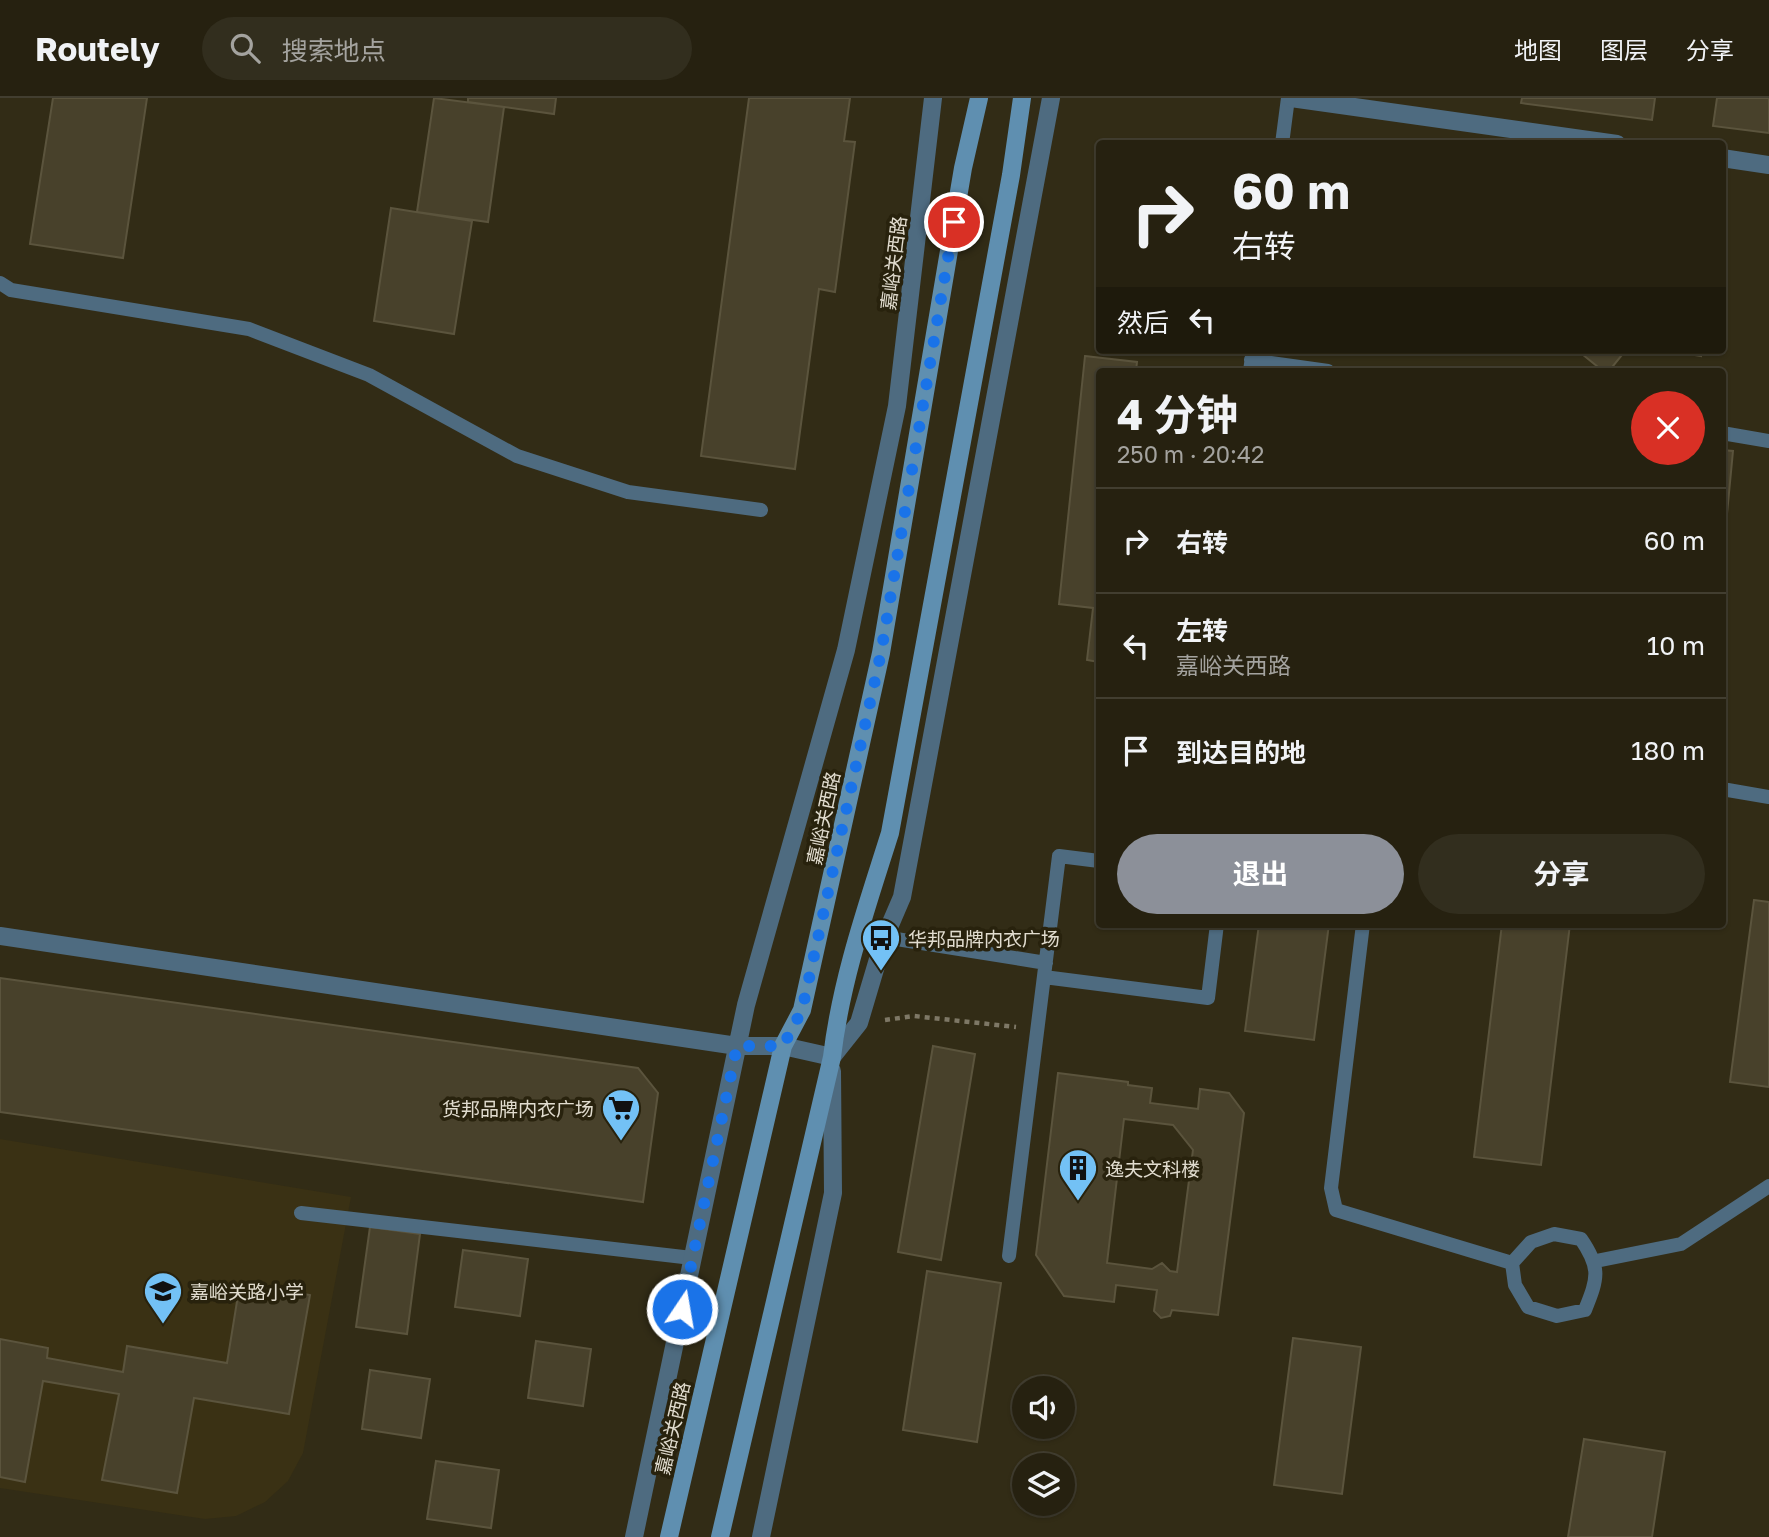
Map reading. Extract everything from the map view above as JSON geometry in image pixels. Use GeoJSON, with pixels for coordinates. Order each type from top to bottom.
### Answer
{"type":"FeatureCollection","features":[{"type":"Feature","properties":{"kind":"main road","name":"嘉峪关西路"},"geometry":{"type":"LineString","coordinates":[[668,1537],[783,1046],[802,1010],[881,653],[963,168],[979,98]]}},
{"type":"Feature","properties":{"kind":"main road"},"geometry":{"type":"LineString","coordinates":[[720,1537],[832,1057],[836,1021],[859,933],[890,833],[1011,175],[1022,98]]}},
{"type":"Feature","properties":{"kind":"street","name":"嘉峪关西路"},"geometry":{"type":"LineString","coordinates":[[634,1537],[737,1046],[846,650],[897,406],[933,98]]}},
{"type":"Feature","properties":{"kind":"street"},"geometry":{"type":"LineString","coordinates":[[761,1537],[833,1193],[832,1057],[859,1023],[884,939],[902,897],[1051,98]]}},
{"type":"Feature","properties":{"kind":"street"},"geometry":{"type":"LineString","coordinates":[[1290,98],[1589,140]]}},
{"type":"Feature","properties":{"kind":"street"},"geometry":{"type":"LineString","coordinates":[[1726,159],[1769,165]]}},
{"type":"Feature","properties":{"kind":"street"},"geometry":{"type":"LineString","coordinates":[[0,936],[737,1046],[783,1046],[832,1057]]}},
{"type":"Feature","properties":{"kind":"lane"},"geometry":{"type":"LineString","coordinates":[[1283,140],[1290,98]]}},
{"type":"Feature","properties":{"kind":"lane"},"geometry":{"type":"LineString","coordinates":[[0,283],[11,290],[249,329],[369,375],[517,456],[628,492],[761,510]]}},
{"type":"Feature","properties":{"kind":"lane"},"geometry":{"type":"LineString","coordinates":[[1251,360],[1307,368]]}},
{"type":"Feature","properties":{"kind":"lane"},"geometry":{"type":"LineString","coordinates":[[1726,434],[1769,441]]}},
{"type":"Feature","properties":{"kind":"lane"},"geometry":{"type":"LineString","coordinates":[[1726,790],[1769,797]]}},
{"type":"Feature","properties":{"kind":"lane"},"geometry":{"type":"LineString","coordinates":[[1009,1256],[1059,856],[1096,861]]}},
{"type":"Feature","properties":{"kind":"lane"},"geometry":{"type":"LineString","coordinates":[[859,933],[884,939],[986,951],[1045,970],[1208,998],[1217,928]]}},
{"type":"Feature","properties":{"kind":"lane"},"geometry":{"type":"LineString","coordinates":[[1363,928],[1331,1188],[1336,1210],[1512,1263]]}},
{"type":"Feature","properties":{"kind":"lane"},"geometry":{"type":"LineString","coordinates":[[1596,1261],[1681,1244],[1769,1186]]}},
{"type":"Feature","properties":{"kind":"lane"},"geometry":{"type":"LineString","coordinates":[[301,1213],[692,1258]]}},
{"type":"Feature","properties":{"kind":"lane"},"geometry":{"type":"LineString","coordinates":[[1554,1234],[1581,1239],[1596,1261],[1594,1290],[1585,1310],[1557,1316],[1528,1307],[1515,1285],[1512,1263],[1531,1242],[1554,1234]]}},
{"type":"Feature","properties":{"kind":"path"},"geometry":{"type":"LineString","coordinates":[[859,1023],[914,1016],[1038,1030]]}},
{"type":"Feature","properties":{"kind":"shaded area","name":"嘉峪关路小学"},"geometry":{"type":"Polygon","coordinates":[[[0,1139],[351,1197],[303,1453],[288,1481],[265,1502],[236,1516],[205,1519],[0,1488],[0,1139]]]}},
{"type":"Feature","properties":{"kind":"building"},"geometry":{"type":"Polygon","coordinates":[[[53,98],[147,98],[123,258],[30,244],[53,98]]]}},
{"type":"Feature","properties":{"kind":"building"},"geometry":{"type":"Polygon","coordinates":[[[434,98],[504,107],[488,222],[417,212],[434,98]]]}},
{"type":"Feature","properties":{"kind":"building"},"geometry":{"type":"Polygon","coordinates":[[[468,98],[556,98],[554,114],[468,102],[468,98]]]}},
{"type":"Feature","properties":{"kind":"building"},"geometry":{"type":"Polygon","coordinates":[[[749,98],[850,98],[844,141],[855,142],[835,292],[819,289],[795,469],[701,456],[749,98]]]}},
{"type":"Feature","properties":{"kind":"building"},"geometry":{"type":"Polygon","coordinates":[[[1522,98],[1655,98],[1652,120],[1521,103],[1522,98]]]}},
{"type":"Feature","properties":{"kind":"building"},"geometry":{"type":"Polygon","coordinates":[[[1717,98],[1769,98],[1769,133],[1713,126],[1717,98]]]}},
{"type":"Feature","properties":{"kind":"building"},"geometry":{"type":"Polygon","coordinates":[[[391,208],[472,221],[454,334],[374,321],[391,208]]]}},
{"type":"Feature","properties":{"kind":"building"},"geometry":{"type":"Polygon","coordinates":[[[1582,354],[1623,354],[1611,368],[1599,368],[1582,354]]]}},
{"type":"Feature","properties":{"kind":"building"},"geometry":{"type":"Polygon","coordinates":[[[1085,356],[1137,362],[1136,368],[1096,368],[1096,662],[1087,660],[1093,608],[1059,604],[1085,356]]]}},
{"type":"Feature","properties":{"kind":"building"},"geometry":{"type":"Polygon","coordinates":[[[1726,450],[1733,451],[1726,524],[1726,450]]]}},
{"type":"Feature","properties":{"kind":"building"},"geometry":{"type":"Polygon","coordinates":[[[1754,900],[1769,902],[1769,1087],[1730,1082],[1754,900]]]}},
{"type":"Feature","properties":{"kind":"building"},"geometry":{"type":"Polygon","coordinates":[[[1258,928],[1328,928],[1314,1040],[1245,1031],[1258,928]]]}},
{"type":"Feature","properties":{"kind":"building"},"geometry":{"type":"Polygon","coordinates":[[[1502,928],[1570,928],[1541,1165],[1474,1157],[1502,928]]]}},
{"type":"Feature","properties":{"kind":"building"},"geometry":{"type":"Polygon","coordinates":[[[0,978],[638,1068],[658,1093],[643,1202],[0,1112],[0,978]]]}},
{"type":"Feature","properties":{"kind":"building"},"geometry":{"type":"Polygon","coordinates":[[[933,1046],[975,1054],[941,1260],[898,1252],[933,1046]]]}},
{"type":"Feature","properties":{"kind":"building","name":"逸夫文科楼"},"geometry":{"type":"Polygon","coordinates":[[[1058,1073],[1128,1082],[1128,1085],[1152,1088],[1150,1103],[1198,1109],[1200,1089],[1229,1093],[1244,1113],[1218,1315],[1172,1310],[1170,1316],[1161,1318],[1154,1311],[1157,1290],[1116,1285],[1114,1302],[1064,1296],[1036,1255],[1058,1073]],[[1124,1119],[1107,1263],[1152,1269],[1162,1263],[1170,1271],[1177,1272],[1193,1150],[1173,1125],[1124,1119]]]}},
{"type":"Feature","properties":{"kind":"building"},"geometry":{"type":"Polygon","coordinates":[[[370,1227],[420,1234],[407,1334],[356,1327],[370,1227]]]}},
{"type":"Feature","properties":{"kind":"building"},"geometry":{"type":"Polygon","coordinates":[[[463,1250],[528,1259],[520,1316],[455,1307],[463,1250]]]}},
{"type":"Feature","properties":{"kind":"building"},"geometry":{"type":"Polygon","coordinates":[[[927,1271],[1001,1283],[977,1442],[903,1430],[927,1271]]]}},
{"type":"Feature","properties":{"kind":"building"},"geometry":{"type":"Polygon","coordinates":[[[240,1283],[310,1295],[289,1414],[194,1398],[177,1493],[102,1480],[119,1394],[43,1381],[25,1482],[0,1477],[0,1339],[48,1348],[47,1358],[123,1372],[127,1346],[227,1363],[240,1283]]]}},
{"type":"Feature","properties":{"kind":"building"},"geometry":{"type":"Polygon","coordinates":[[[1293,1338],[1361,1347],[1342,1494],[1274,1485],[1293,1338]]]}},
{"type":"Feature","properties":{"kind":"building"},"geometry":{"type":"Polygon","coordinates":[[[536,1341],[591,1349],[583,1406],[528,1398],[536,1341]]]}},
{"type":"Feature","properties":{"kind":"building"},"geometry":{"type":"Polygon","coordinates":[[[370,1370],[430,1379],[421,1438],[362,1429],[370,1370]]]}},
{"type":"Feature","properties":{"kind":"building"},"geometry":{"type":"Polygon","coordinates":[[[1584,1439],[1665,1452],[1652,1537],[1568,1537],[1584,1439]]]}},
{"type":"Feature","properties":{"kind":"building"},"geometry":{"type":"Polygon","coordinates":[[[436,1461],[499,1470],[491,1528],[427,1519],[436,1461]]]}},
{"type":"Feature","properties":{"kind":"place","name":"华邦品牌内衣广场"},"geometry":{"type":"Point","coordinates":[881,972]}},
{"type":"Feature","properties":{"kind":"place","name":"货邦品牌内衣广场"},"geometry":{"type":"Point","coordinates":[621,1142]}},
{"type":"Feature","properties":{"kind":"place","name":"逸夫文科楼"},"geometry":{"type":"Point","coordinates":[1078,1202]}},
{"type":"Feature","properties":{"kind":"place","name":"嘉峪关路小学"},"geometry":{"type":"Point","coordinates":[163,1325]}},
{"type":"Feature","properties":{"kind":"route"},"geometry":{"type":"LineString","coordinates":[[682,1309],[737,1046],[783,1046],[802,1010],[881,653],[954,222]]}}]}
